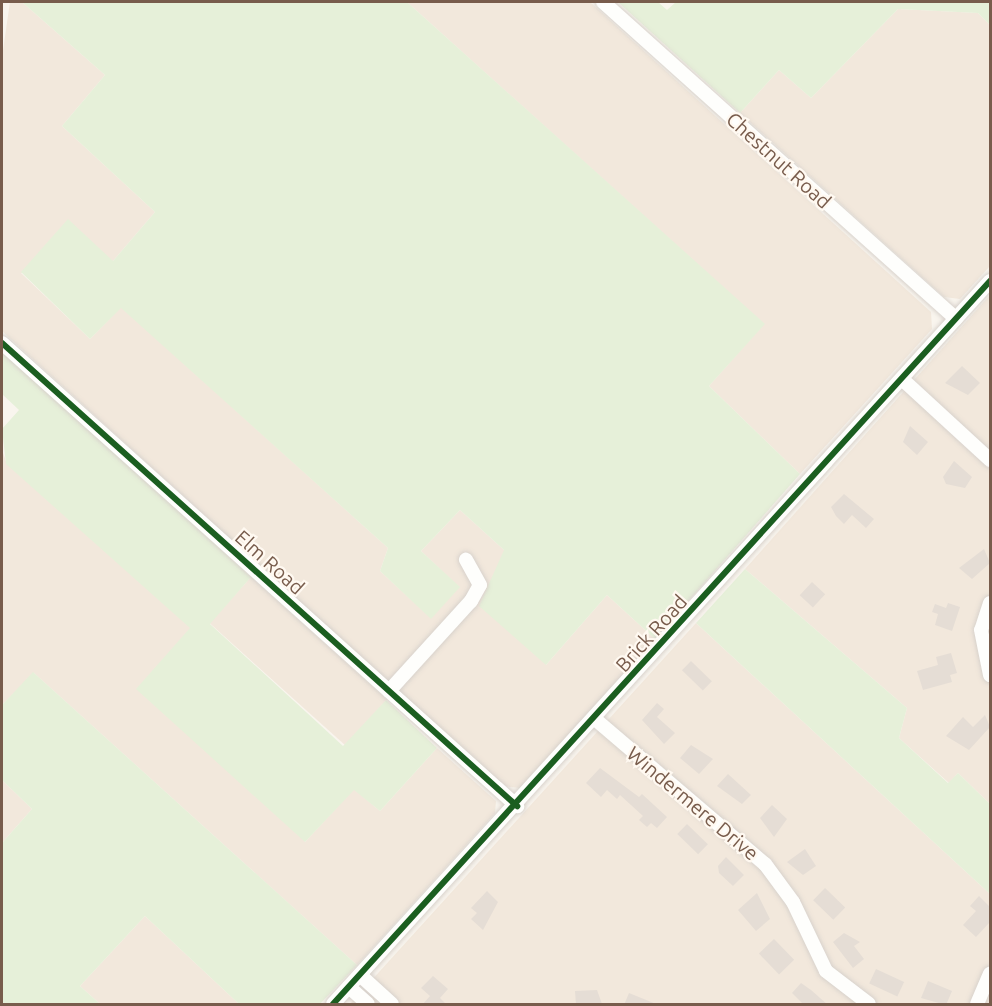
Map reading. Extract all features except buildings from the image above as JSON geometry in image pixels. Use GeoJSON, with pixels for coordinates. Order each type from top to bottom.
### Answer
{"type":"FeatureCollection","features":[{"type":"Feature","properties":{"kind":"street","name":"Chestnut Road"},"geometry":{"type":"LineString","coordinates":[[603,2],[956,319]]}},
{"type":"Feature","properties":{"kind":"street","name":"Brick Road"},"geometry":{"type":"LineString","coordinates":[[333,1005],[517,806],[990,280]]}},
{"type":"Feature","properties":{"kind":"street","name":"Elm Road"},"geometry":{"type":"LineString","coordinates":[[2,343],[517,806]]}},
{"type":"Feature","properties":{"kind":"street"},"geometry":{"type":"LineString","coordinates":[[902,379],[990,460]]}},
{"type":"Feature","properties":{"kind":"street"},"geometry":{"type":"LineString","coordinates":[[389,692],[471,601],[480,585],[466,560]]}},
{"type":"Feature","properties":{"kind":"street"},"geometry":{"type":"LineString","coordinates":[[990,603],[981,630],[990,675]]}},
{"type":"Feature","properties":{"kind":"street","name":"Windermere Drive"},"geometry":{"type":"LineString","coordinates":[[595,719],[765,864],[793,902],[826,971],[868,1005]]}},
{"type":"Feature","properties":{"kind":"street"},"geometry":{"type":"LineString","coordinates":[[977,1005],[990,974]]}},
{"type":"Feature","properties":{"kind":"street"},"geometry":{"type":"LineString","coordinates":[[360,975],[392,1005]]}},
{"type":"Feature","properties":{"kind":"street"},"geometry":{"type":"LineString","coordinates":[[349,987],[368,1005]]}},
{"type":"Feature","properties":{"kind":"shaded area"},"geometry":{"type":"Polygon","coordinates":[[[10,2],[22,2],[105,75],[62,126],[155,212],[113,261],[21,273],[90,339],[121,307],[388,548],[380,571],[431,618],[459,587],[421,551],[460,510],[504,550],[546,665],[607,595],[655,639],[521,788],[502,786],[2,331],[2,57],[10,2]]]}},
{"type":"Feature","properties":{"kind":"shaded area"},"geometry":{"type":"Polygon","coordinates":[[[407,2],[590,2],[931,312],[932,329],[800,474],[709,386],[764,324],[407,2]]]}},
{"type":"Feature","properties":{"kind":"shaded area"},"geometry":{"type":"Polygon","coordinates":[[[898,9],[978,13],[990,25],[990,266],[960,299],[944,297],[740,113],[779,70],[811,98],[898,9]]]}},
{"type":"Feature","properties":{"kind":"shaded area"},"geometry":{"type":"Polygon","coordinates":[[[990,295],[990,804],[958,773],[949,783],[899,738],[907,708],[745,569],[990,295]]]}},
{"type":"Feature","properties":{"kind":"shaded area"},"geometry":{"type":"Polygon","coordinates":[[[2,450],[7,464],[191,628],[305,842],[354,789],[380,811],[437,748],[496,801],[495,813],[357,965],[34,673],[2,705],[2,450]]]}},
{"type":"Feature","properties":{"kind":"shaded area"},"geometry":{"type":"Polygon","coordinates":[[[251,577],[387,699],[346,746],[210,623],[251,577]]]}},
{"type":"Feature","properties":{"kind":"shaded area"},"geometry":{"type":"Polygon","coordinates":[[[696,623],[990,894],[990,1004],[350,1004],[696,623]]]}},
{"type":"Feature","properties":{"kind":"shaded area"},"geometry":{"type":"Polygon","coordinates":[[[2,780],[32,809],[2,843],[2,780]]]}},
{"type":"Feature","properties":{"kind":"shaded area"},"geometry":{"type":"Polygon","coordinates":[[[145,916],[239,1004],[100,1004],[80,986],[145,916]]]}},
{"type":"Feature","properties":{"kind":"green space"},"geometry":{"type":"Polygon","coordinates":[[[22,2],[407,2],[765,324],[709,386],[800,474],[655,639],[607,595],[546,665],[479,606],[504,550],[460,510],[421,551],[460,587],[431,619],[380,571],[388,548],[121,308],[90,339],[21,272],[68,219],[113,261],[155,212],[62,126],[105,75],[22,2]]]}},
{"type":"Feature","properties":{"kind":"green space"},"geometry":{"type":"Polygon","coordinates":[[[618,2],[658,2],[667,10],[676,2],[990,2],[990,25],[978,13],[898,9],[811,98],[779,70],[740,113],[618,2]]]}},
{"type":"Feature","properties":{"kind":"green space"},"geometry":{"type":"Polygon","coordinates":[[[2,352],[251,577],[210,624],[343,746],[386,700],[437,748],[380,811],[354,790],[305,842],[136,689],[190,628],[6,464],[2,429],[19,410],[2,394],[2,352]]]}},
{"type":"Feature","properties":{"kind":"green space"},"geometry":{"type":"Polygon","coordinates":[[[745,569],[907,708],[899,738],[948,783],[958,773],[990,804],[990,894],[696,623],[745,569]]]}},
{"type":"Feature","properties":{"kind":"green space"},"geometry":{"type":"Polygon","coordinates":[[[33,672],[357,965],[320,1004],[239,1004],[145,916],[80,986],[100,1004],[2,1004],[2,843],[32,809],[2,780],[2,705],[33,672]]]}},
{"type":"Feature","properties":{"kind":"cycle path"},"geometry":{"type":"LineString","coordinates":[[333,1004],[990,281]]}},
{"type":"Feature","properties":{"kind":"cycle path"},"geometry":{"type":"LineString","coordinates":[[2,343],[517,806]]}}]}
